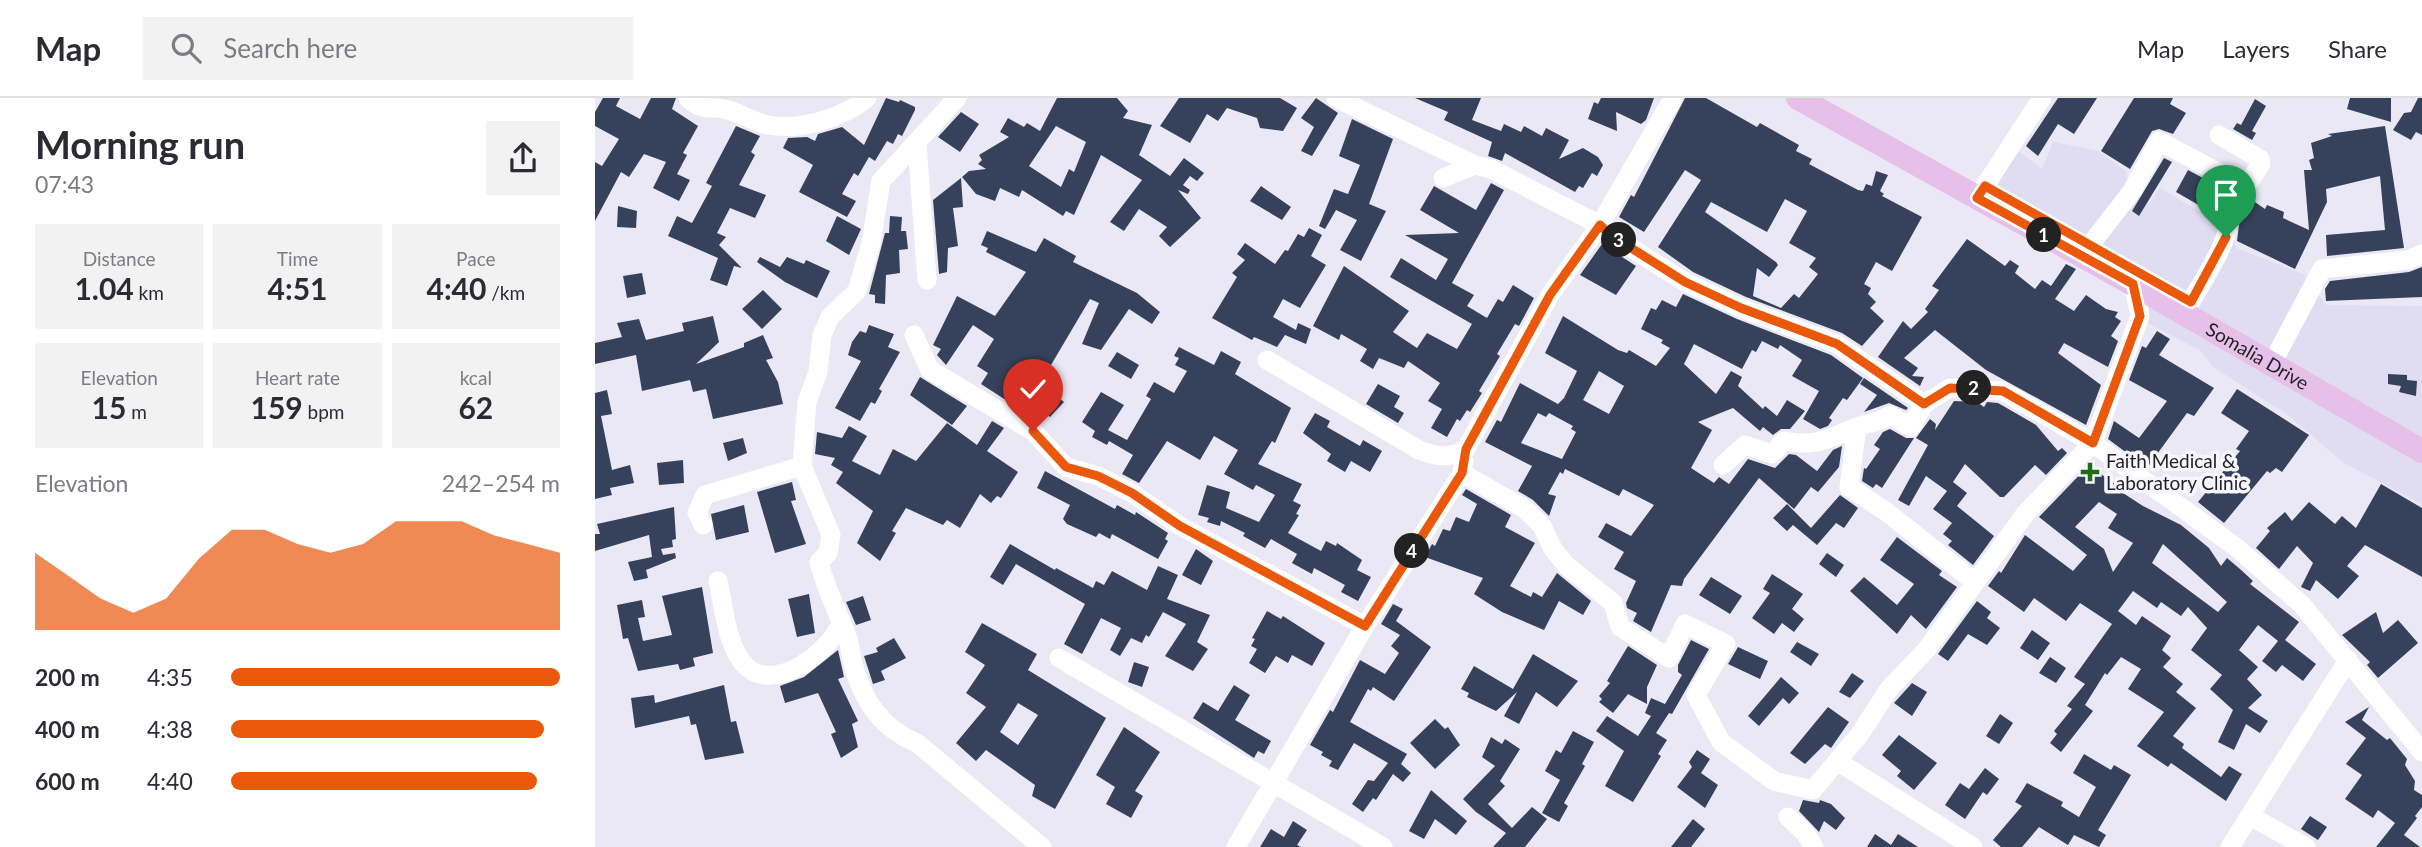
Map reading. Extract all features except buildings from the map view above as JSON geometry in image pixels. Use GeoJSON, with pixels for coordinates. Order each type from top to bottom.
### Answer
{"type":"FeatureCollection","features":[{"type":"Feature","properties":{"kind":"main road","name":"Somalia Drive"},"geometry":{"type":"LineString","coordinates":[[1798,98],[1981,192],[2091,244],[2422,437]]}},
{"type":"Feature","properties":{"kind":"main road","name":"Somalia Drive"},"geometry":{"type":"LineString","coordinates":[[1826,98],[2133,284],[2422,451]]}},
{"type":"Feature","properties":{"kind":"street"},"geometry":{"type":"LineString","coordinates":[[688,98],[705,110],[724,108],[768,125],[792,127],[831,117],[867,98]]}},
{"type":"Feature","properties":{"kind":"street"},"geometry":{"type":"LineString","coordinates":[[957,98],[881,181],[871,243],[857,291],[830,317],[822,335],[818,372],[807,402],[802,466],[831,535],[828,553],[819,562],[859,685],[876,715],[905,738],[917,743],[1042,847]]}},
{"type":"Feature","properties":{"kind":"street"},"geometry":{"type":"LineString","coordinates":[[1336,98],[1359,112],[1475,165],[1492,169],[1600,225],[1609,234],[1685,282],[1741,308],[1837,344],[1924,404]]}},
{"type":"Feature","properties":{"kind":"street"},"geometry":{"type":"LineString","coordinates":[[1236,847],[1365,626],[1462,473],[1466,449],[1550,295],[1600,225],[1674,98]]}},
{"type":"Feature","properties":{"kind":"street"},"geometry":{"type":"LineString","coordinates":[[1981,192],[2042,98]]}},
{"type":"Feature","properties":{"kind":"street"},"geometry":{"type":"LineString","coordinates":[[2191,302],[2226,237],[2230,222],[2228,214],[2261,164],[2260,159],[2219,135]]}},
{"type":"Feature","properties":{"kind":"street"},"geometry":{"type":"LineString","coordinates":[[2091,244],[2132,191],[2159,141],[2223,175]]}},
{"type":"Feature","properties":{"kind":"street"},"geometry":{"type":"LineString","coordinates":[[917,144],[927,280]]}},
{"type":"Feature","properties":{"kind":"street"},"geometry":{"type":"LineString","coordinates":[[1443,178],[1475,165]]}},
{"type":"Feature","properties":{"kind":"street"},"geometry":{"type":"LineString","coordinates":[[2278,352],[2322,270],[2408,260],[2422,254]]}},
{"type":"Feature","properties":{"kind":"street"},"geometry":{"type":"LineString","coordinates":[[1462,473],[1525,509],[1542,526],[1553,549],[1567,566],[1613,603],[1620,627],[1628,635],[1669,658],[1685,624],[1726,645],[1696,695],[1721,742],[1774,781],[1813,790],[1860,734],[1889,690],[1927,649],[2025,514],[2093,443],[2140,316],[2133,284]]}},
{"type":"Feature","properties":{"kind":"street"},"geometry":{"type":"LineString","coordinates":[[914,335],[930,370],[1033,431],[1066,467],[1098,476],[1132,493],[1180,526],[1365,626]]}},
{"type":"Feature","properties":{"kind":"street"},"geometry":{"type":"LineString","coordinates":[[1267,360],[1419,450],[1453,457],[1466,449]]}},
{"type":"Feature","properties":{"kind":"street"},"geometry":{"type":"LineString","coordinates":[[1723,465],[1745,445],[1772,453],[1784,441],[1806,445],[1827,442],[1857,426],[1873,426],[1890,415],[1911,427],[1924,404],[1950,388],[2003,391],[2093,443],[2237,548],[2302,605],[2422,752]]}},
{"type":"Feature","properties":{"kind":"street"},"geometry":{"type":"LineString","coordinates":[[1857,426],[1849,487],[1888,513],[1976,582]]}},
{"type":"Feature","properties":{"kind":"street"},"geometry":{"type":"LineString","coordinates":[[703,525],[697,513],[705,495],[802,466]]}},
{"type":"Feature","properties":{"kind":"street"},"geometry":{"type":"LineString","coordinates":[[718,581],[734,650],[751,671],[767,675],[792,671],[830,645],[841,623]]}},
{"type":"Feature","properties":{"kind":"street"},"geometry":{"type":"LineString","coordinates":[[1059,658],[1383,847]]}},
{"type":"Feature","properties":{"kind":"street"},"geometry":{"type":"LineString","coordinates":[[2230,847],[2348,660]]}},
{"type":"Feature","properties":{"kind":"street"},"geometry":{"type":"LineString","coordinates":[[1837,761],[1972,847]]}},
{"type":"Feature","properties":{"kind":"street"},"geometry":{"type":"LineString","coordinates":[[2250,816],[2306,847]]}},
{"type":"Feature","properties":{"kind":"street"},"geometry":{"type":"LineString","coordinates":[[1789,817],[1814,847]]}},
{"type":"Feature","properties":{"kind":"shaded area"},"geometry":{"type":"Polygon","coordinates":[[[2053,142],[2098,151],[2126,171],[2130,194],[2149,203],[2160,188],[2231,230],[2236,248],[2303,274],[2326,305],[2422,306],[2422,442],[1993,193],[2017,150],[2042,169],[2053,142]]]}},
{"type":"Feature","properties":{"kind":"shaded area"},"geometry":{"type":"Polygon","coordinates":[[[2150,307],[2422,460],[2422,504],[2344,463],[2285,413],[2213,367],[2201,351],[2142,320],[2150,307]]]}},
{"type":"Feature","properties":{"kind":"place","name":"Faith Medical & Laboratory Clinic"},"geometry":{"type":"Point","coordinates":[2090,472]}},
{"type":"Feature","properties":{"kind":"route"},"geometry":{"type":"LineString","coordinates":[[1033,431],[1066,467],[1098,476],[1132,493],[1180,526],[1252,562],[1365,626],[1462,473],[1466,449],[1550,295],[1600,225],[1609,234],[1685,282],[1741,308],[1837,344],[1924,404],[1950,388],[2003,391],[2093,443],[2140,316],[2133,284],[1977,198],[1985,186],[2191,302],[2226,237]]}}]}
